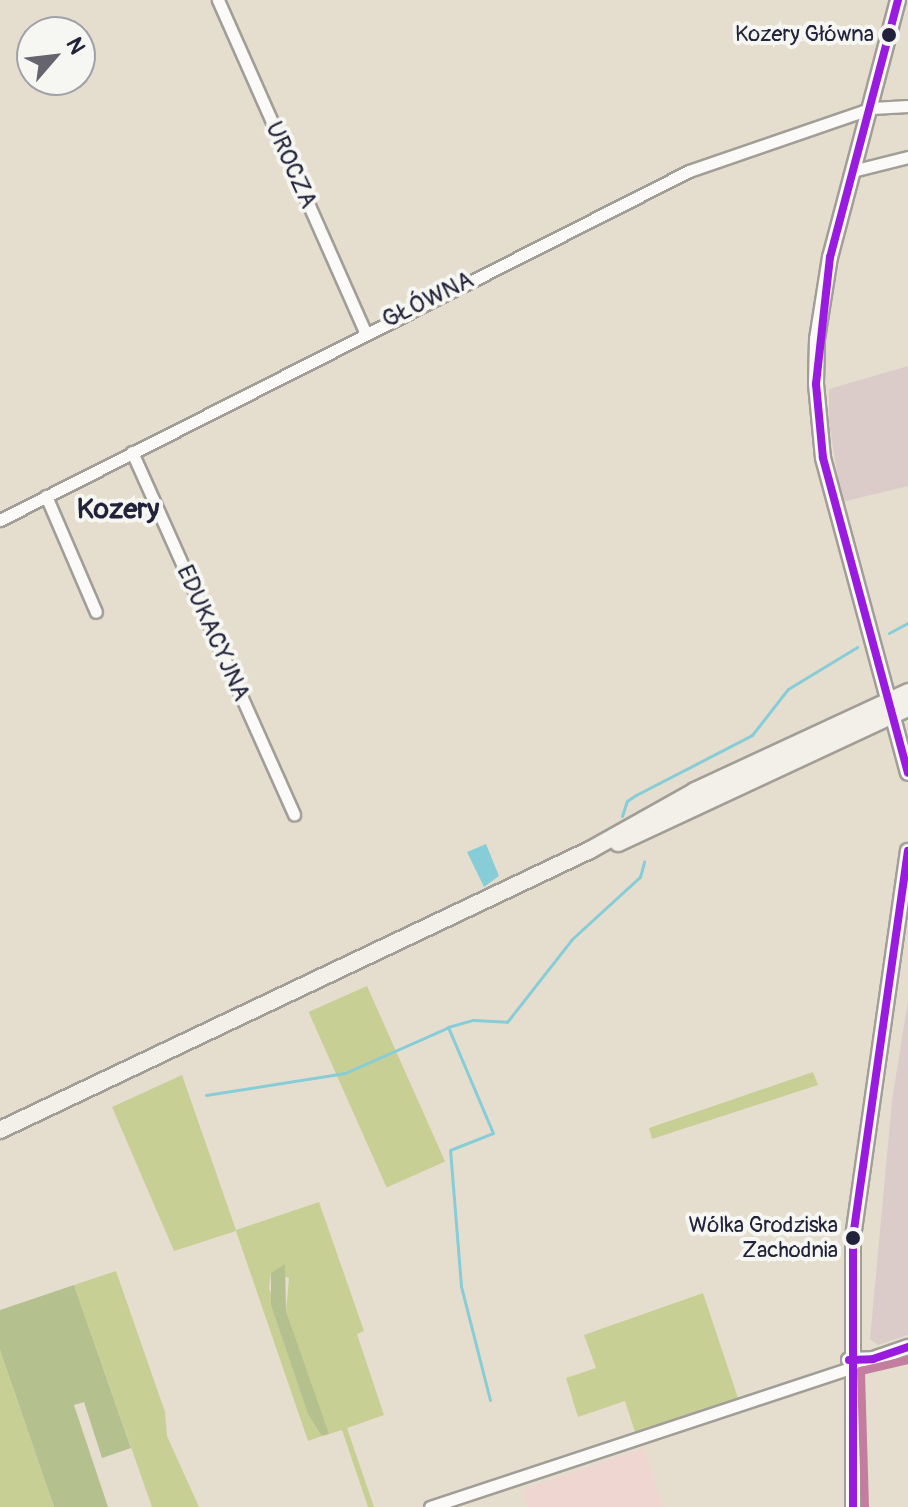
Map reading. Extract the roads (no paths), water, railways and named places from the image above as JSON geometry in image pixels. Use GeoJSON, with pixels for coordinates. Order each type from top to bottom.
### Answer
{"type":"FeatureCollection","features":[{"type":"Feature","properties":{"kind":"main road"},"geometry":{"type":"LineString","coordinates":[[0,1130],[590,850],[700,807],[897,707],[908,692]]}},
{"type":"Feature","properties":{"kind":"street","name":"UROCZA"},"geometry":{"type":"LineString","coordinates":[[218,0],[365,331]]}},
{"type":"Feature","properties":{"kind":"street"},"geometry":{"type":"LineString","coordinates":[[898,0],[852,171],[820,310],[818,420],[831,492],[897,707],[908,773]]}},
{"type":"Feature","properties":{"kind":"street","name":"GŁÓWNA"},"geometry":{"type":"LineString","coordinates":[[0,520],[365,331],[689,171],[868,110],[908,106]]}},
{"type":"Feature","properties":{"kind":"street"},"geometry":{"type":"LineString","coordinates":[[852,171],[908,157]]}},
{"type":"Feature","properties":{"kind":"street","name":"EDUKACYJNA"},"geometry":{"type":"LineString","coordinates":[[132,452],[294,814]]}},
{"type":"Feature","properties":{"kind":"street"},"geometry":{"type":"LineString","coordinates":[[46,496],[96,612]]}},
{"type":"Feature","properties":{"kind":"street"},"geometry":{"type":"LineString","coordinates":[[853,1507],[850,1364],[862,1155],[908,851]]}},
{"type":"Feature","properties":{"kind":"street"},"geometry":{"type":"LineString","coordinates":[[430,1507],[908,1347]]}},
{"type":"Feature","properties":{"kind":"water"},"geometry":{"type":"Polygon","coordinates":[[[486,844],[499,876],[484,887],[467,852],[486,844]]]}},
{"type":"Feature","properties":{"kind":"waterway"},"geometry":{"type":"LineString","coordinates":[[889,633],[908,623]]}},
{"type":"Feature","properties":{"kind":"waterway"},"geometry":{"type":"LineString","coordinates":[[622,816],[627,801],[636,795],[752,735],[788,689],[857,647]]}},
{"type":"Feature","properties":{"kind":"waterway"},"geometry":{"type":"LineString","coordinates":[[490,1400],[461,1286],[450,1150],[493,1133],[448,1027],[473,1020],[507,1022],[572,939],[640,877],[644,862]]}},
{"type":"Feature","properties":{"kind":"waterway"},"geometry":{"type":"LineString","coordinates":[[206,1095],[345,1073],[447,1028]]}},
{"type":"Feature","properties":{"kind":"place","name":"Kozery Główna"},"geometry":{"type":"Point","coordinates":[889,35]}},
{"type":"Feature","properties":{"kind":"place","name":"Wólka Grodziska Zachodnia"},"geometry":{"type":"Point","coordinates":[853,1238]}},
{"type":"Feature","properties":{"kind":"district","name":"Kozery"},"geometry":{"type":"Point","coordinates":[118,510]}}]}
